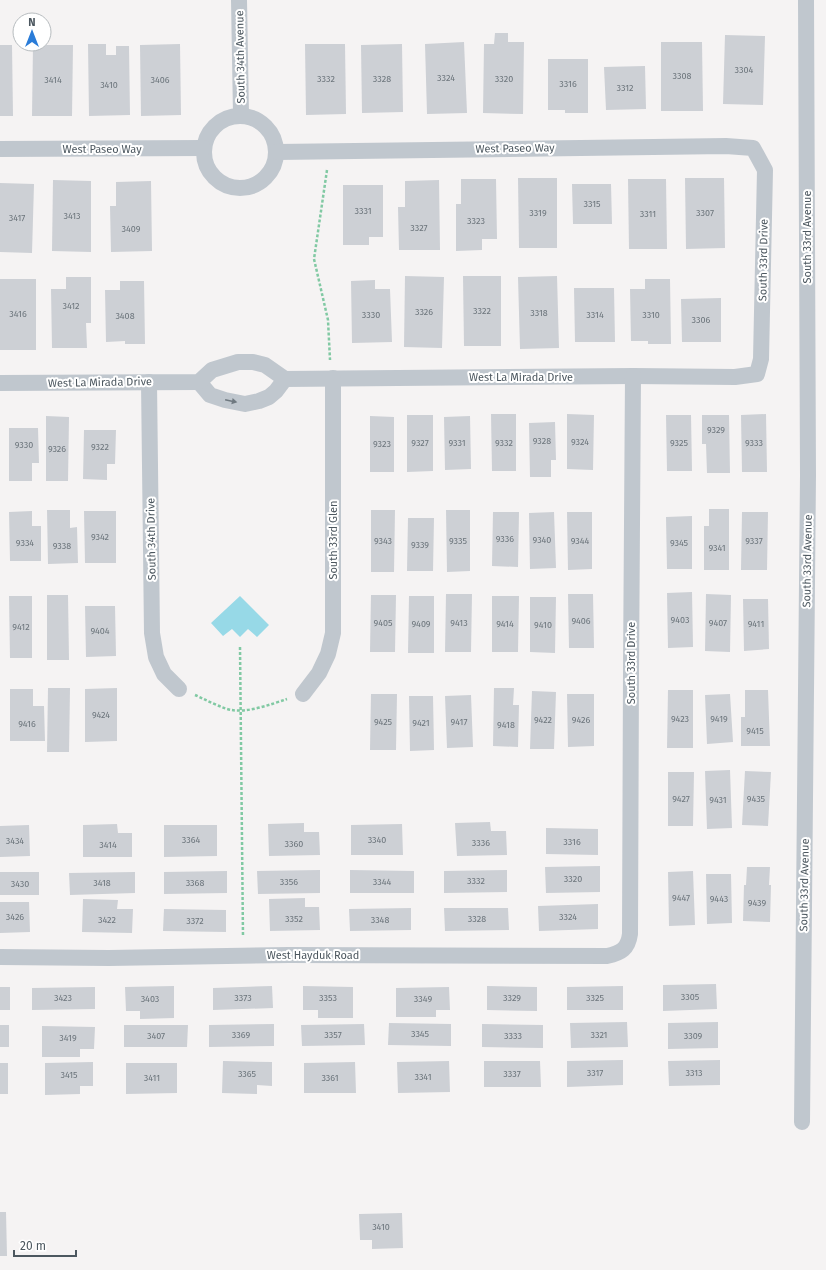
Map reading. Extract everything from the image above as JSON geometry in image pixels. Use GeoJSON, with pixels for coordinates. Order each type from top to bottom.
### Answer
{"type":"FeatureCollection","features":[{"type":"Feature","properties":{"kind":"street","name":"South 34th Avenue"},"geometry":{"type":"LineString","coordinates":[[239,0],[241,115]]}},
{"type":"Feature","properties":{"kind":"street","name":"South 33rd Avenue"},"geometry":{"type":"LineString","coordinates":[[802,1122],[808,475],[806,0]]}},
{"type":"Feature","properties":{"kind":"street"},"geometry":{"type":"LineString","coordinates":[[241,115],[252,117],[262,122],[270,130],[275,140],[277,152],[275,163],[269,174],[261,182],[250,187],[238,188],[227,186],[217,180],[208,171],[204,160],[203,148],[211,128],[230,116],[241,115]]}},
{"type":"Feature","properties":{"kind":"street","name":"West Paseo Way"},"geometry":{"type":"LineString","coordinates":[[277,152],[726,146],[753,148]]}},
{"type":"Feature","properties":{"kind":"street","name":"West Paseo Way"},"geometry":{"type":"LineString","coordinates":[[0,150],[203,148]]}},
{"type":"Feature","properties":{"kind":"street","name":"South 33rd Drive"},"geometry":{"type":"LineString","coordinates":[[753,148],[765,170],[761,359],[757,374]]}},
{"type":"Feature","properties":{"kind":"street"},"geometry":{"type":"LineString","coordinates":[[238,362],[253,362],[265,365],[285,379],[276,391],[269,397],[260,401],[245,404],[210,395],[199,382],[212,370],[238,362]]}},
{"type":"Feature","properties":{"kind":"street","name":"West La Mirada Drive"},"geometry":{"type":"LineString","coordinates":[[285,379],[633,376],[735,377],[757,374]]}},
{"type":"Feature","properties":{"kind":"street","name":"South 33rd Drive"},"geometry":{"type":"LineString","coordinates":[[625,949],[630,941],[633,376]]}},
{"type":"Feature","properties":{"kind":"street","name":"South 33rd Glen"},"geometry":{"type":"LineString","coordinates":[[303,694],[319,674],[328,654],[333,633],[333,378]]}},
{"type":"Feature","properties":{"kind":"street","name":"South 34th Drive"},"geometry":{"type":"LineString","coordinates":[[149,382],[152,633],[156,657],[164,674],[180,689]]}},
{"type":"Feature","properties":{"kind":"street","name":"West La Mirada Drive"},"geometry":{"type":"LineString","coordinates":[[0,383],[199,382]]}},
{"type":"Feature","properties":{"kind":"street","name":"West Hayduk Road"},"geometry":{"type":"LineString","coordinates":[[0,957],[607,956],[617,954],[625,949]]}},
{"type":"Feature","properties":{"kind":"path"},"geometry":{"type":"LineString","coordinates":[[330,151],[314,259],[328,320],[333,378]]}},
{"type":"Feature","properties":{"kind":"path"},"geometry":{"type":"LineString","coordinates":[[240,647],[243,956]]}},
{"type":"Feature","properties":{"kind":"path"},"geometry":{"type":"LineString","coordinates":[[180,689],[232,710],[264,706],[303,694]]}},
{"type":"Feature","properties":{"kind":"water"},"geometry":{"type":"Polygon","coordinates":[[[240,596],[269,625],[257,637],[248,629],[240,637],[232,629],[223,636],[211,623],[240,596]]]}},
{"type":"Feature","properties":{"kind":"building"},"geometry":{"type":"Polygon","coordinates":[[[495,33],[508,33],[508,42],[524,42],[523,114],[483,113],[484,44],[494,44],[495,33]]]}},
{"type":"Feature","properties":{"kind":"building"},"geometry":{"type":"Polygon","coordinates":[[[725,35],[765,36],[763,105],[723,104],[725,35]]]}},
{"type":"Feature","properties":{"kind":"building"},"geometry":{"type":"Polygon","coordinates":[[[464,42],[467,113],[427,114],[425,44],[464,42]]]}},
{"type":"Feature","properties":{"kind":"building"},"geometry":{"type":"Polygon","coordinates":[[[661,42],[702,42],[703,111],[661,111],[661,42]]]}},
{"type":"Feature","properties":{"kind":"building"},"geometry":{"type":"Polygon","coordinates":[[[88,44],[106,44],[106,55],[116,55],[116,46],[129,46],[130,115],[89,116],[88,44]]]}},
{"type":"Feature","properties":{"kind":"building"},"geometry":{"type":"Polygon","coordinates":[[[180,44],[181,115],[141,116],[140,45],[180,44]]]}},
{"type":"Feature","properties":{"kind":"building"},"geometry":{"type":"Polygon","coordinates":[[[305,44],[345,44],[346,114],[306,115],[305,44]]]}},
{"type":"Feature","properties":{"kind":"building"},"geometry":{"type":"Polygon","coordinates":[[[402,44],[403,112],[362,113],[361,45],[402,44]]]}},
{"type":"Feature","properties":{"kind":"building"},"geometry":{"type":"Polygon","coordinates":[[[0,45],[12,45],[13,116],[0,116],[0,45]]]}},
{"type":"Feature","properties":{"kind":"building"},"geometry":{"type":"Polygon","coordinates":[[[52,45],[73,45],[72,116],[32,116],[33,52],[52,52],[52,45]]]}},
{"type":"Feature","properties":{"kind":"building"},"geometry":{"type":"Polygon","coordinates":[[[548,59],[588,59],[588,113],[565,113],[565,110],[548,110],[548,59]]]}},
{"type":"Feature","properties":{"kind":"building"},"geometry":{"type":"Polygon","coordinates":[[[645,66],[646,109],[606,110],[604,67],[645,66]]]}},
{"type":"Feature","properties":{"kind":"building"},"geometry":{"type":"Polygon","coordinates":[[[518,178],[557,178],[557,248],[519,248],[518,178]]]}},
{"type":"Feature","properties":{"kind":"building"},"geometry":{"type":"Polygon","coordinates":[[[685,178],[724,178],[725,248],[686,249],[685,178]]]}},
{"type":"Feature","properties":{"kind":"building"},"geometry":{"type":"Polygon","coordinates":[[[461,179],[496,179],[497,239],[482,239],[482,250],[456,251],[456,204],[461,204],[461,179]]]}},
{"type":"Feature","properties":{"kind":"building"},"geometry":{"type":"Polygon","coordinates":[[[628,179],[666,179],[667,249],[629,249],[628,179]]]}},
{"type":"Feature","properties":{"kind":"building"},"geometry":{"type":"Polygon","coordinates":[[[53,180],[91,181],[91,252],[52,251],[53,180]]]}},
{"type":"Feature","properties":{"kind":"building"},"geometry":{"type":"Polygon","coordinates":[[[439,180],[440,250],[399,250],[398,207],[405,207],[405,181],[439,180]]]}},
{"type":"Feature","properties":{"kind":"building"},"geometry":{"type":"Polygon","coordinates":[[[151,181],[152,251],[111,252],[110,206],[116,206],[116,182],[151,181]]]}},
{"type":"Feature","properties":{"kind":"building"},"geometry":{"type":"Polygon","coordinates":[[[0,183],[34,184],[32,253],[0,252],[0,183]]]}},
{"type":"Feature","properties":{"kind":"building"},"geometry":{"type":"Polygon","coordinates":[[[572,184],[611,184],[612,224],[573,224],[572,184]]]}},
{"type":"Feature","properties":{"kind":"building"},"geometry":{"type":"Polygon","coordinates":[[[343,185],[383,185],[383,237],[369,237],[369,245],[343,245],[343,185]]]}},
{"type":"Feature","properties":{"kind":"building"},"geometry":{"type":"Polygon","coordinates":[[[405,276],[444,277],[442,348],[404,347],[405,276]]]}},
{"type":"Feature","properties":{"kind":"building"},"geometry":{"type":"Polygon","coordinates":[[[463,276],[501,276],[501,346],[464,346],[463,276]]]}},
{"type":"Feature","properties":{"kind":"building"},"geometry":{"type":"Polygon","coordinates":[[[557,276],[559,348],[520,349],[518,277],[557,276]]]}},
{"type":"Feature","properties":{"kind":"building"},"geometry":{"type":"Polygon","coordinates":[[[66,277],[91,277],[91,323],[86,323],[87,348],[52,348],[51,289],[66,289],[66,277]]]}},
{"type":"Feature","properties":{"kind":"building"},"geometry":{"type":"Polygon","coordinates":[[[0,279],[36,279],[36,350],[0,350],[0,279]]]}},
{"type":"Feature","properties":{"kind":"building"},"geometry":{"type":"Polygon","coordinates":[[[645,279],[670,279],[671,344],[648,344],[648,341],[631,341],[630,289],[645,289],[645,279]]]}},
{"type":"Feature","properties":{"kind":"building"},"geometry":{"type":"Polygon","coordinates":[[[375,280],[375,289],[390,289],[392,342],[352,343],[351,281],[375,280]]]}},
{"type":"Feature","properties":{"kind":"building"},"geometry":{"type":"Polygon","coordinates":[[[120,281],[144,281],[145,344],[125,344],[125,341],[106,342],[105,290],[120,290],[120,281]]]}},
{"type":"Feature","properties":{"kind":"building"},"geometry":{"type":"Polygon","coordinates":[[[574,288],[614,288],[615,342],[575,342],[574,288]]]}},
{"type":"Feature","properties":{"kind":"building"},"geometry":{"type":"Polygon","coordinates":[[[721,298],[721,342],[682,342],[681,299],[721,298]]]}},
{"type":"Feature","properties":{"kind":"building"},"geometry":{"type":"Polygon","coordinates":[[[491,414],[516,414],[516,471],[492,471],[491,414]]]}},
{"type":"Feature","properties":{"kind":"building"},"geometry":{"type":"Polygon","coordinates":[[[567,414],[594,415],[593,470],[567,469],[567,414]]]}},
{"type":"Feature","properties":{"kind":"building"},"geometry":{"type":"Polygon","coordinates":[[[766,414],[767,472],[742,472],[741,415],[766,414]]]}},
{"type":"Feature","properties":{"kind":"building"},"geometry":{"type":"Polygon","coordinates":[[[407,415],[433,415],[433,471],[407,472],[407,415]]]}},
{"type":"Feature","properties":{"kind":"building"},"geometry":{"type":"Polygon","coordinates":[[[666,415],[691,415],[692,471],[667,471],[666,415]]]}},
{"type":"Feature","properties":{"kind":"building"},"geometry":{"type":"Polygon","coordinates":[[[702,415],[729,415],[730,473],[707,473],[706,444],[702,444],[702,415]]]}},
{"type":"Feature","properties":{"kind":"building"},"geometry":{"type":"Polygon","coordinates":[[[46,416],[69,417],[68,481],[46,481],[46,416]]]}},
{"type":"Feature","properties":{"kind":"building"},"geometry":{"type":"Polygon","coordinates":[[[370,416],[394,417],[394,472],[370,472],[370,416]]]}},
{"type":"Feature","properties":{"kind":"building"},"geometry":{"type":"Polygon","coordinates":[[[470,416],[471,469],[445,470],[444,417],[470,416]]]}},
{"type":"Feature","properties":{"kind":"building"},"geometry":{"type":"Polygon","coordinates":[[[555,422],[556,460],[551,460],[551,477],[530,477],[529,423],[555,422]]]}},
{"type":"Feature","properties":{"kind":"building"},"geometry":{"type":"Polygon","coordinates":[[[9,428],[38,428],[39,463],[32,463],[32,481],[9,481],[9,428]]]}},
{"type":"Feature","properties":{"kind":"building"},"geometry":{"type":"Polygon","coordinates":[[[84,430],[116,430],[115,464],[107,464],[107,480],[83,479],[84,430]]]}},
{"type":"Feature","properties":{"kind":"building"},"geometry":{"type":"Polygon","coordinates":[[[709,509],[729,509],[729,570],[704,570],[704,526],[709,526],[709,509]]]}},
{"type":"Feature","properties":{"kind":"building"},"geometry":{"type":"Polygon","coordinates":[[[47,510],[70,510],[70,528],[77,527],[78,563],[48,564],[47,510]]]}},
{"type":"Feature","properties":{"kind":"building"},"geometry":{"type":"Polygon","coordinates":[[[371,510],[395,510],[394,572],[371,572],[371,510]]]}},
{"type":"Feature","properties":{"kind":"building"},"geometry":{"type":"Polygon","coordinates":[[[446,510],[470,510],[470,571],[447,572],[446,510]]]}},
{"type":"Feature","properties":{"kind":"building"},"geometry":{"type":"Polygon","coordinates":[[[32,511],[32,526],[41,526],[41,561],[10,561],[9,512],[32,511]]]}},
{"type":"Feature","properties":{"kind":"building"},"geometry":{"type":"Polygon","coordinates":[[[84,511],[116,511],[116,563],[85,563],[84,511]]]}},
{"type":"Feature","properties":{"kind":"building"},"geometry":{"type":"Polygon","coordinates":[[[493,512],[519,512],[518,567],[492,566],[493,512]]]}},
{"type":"Feature","properties":{"kind":"building"},"geometry":{"type":"Polygon","coordinates":[[[554,512],[556,568],[530,569],[529,513],[554,512]]]}},
{"type":"Feature","properties":{"kind":"building"},"geometry":{"type":"Polygon","coordinates":[[[567,512],[592,512],[592,569],[568,570],[567,512]]]}},
{"type":"Feature","properties":{"kind":"building"},"geometry":{"type":"Polygon","coordinates":[[[742,512],[768,512],[767,570],[741,570],[742,512]]]}},
{"type":"Feature","properties":{"kind":"building"},"geometry":{"type":"Polygon","coordinates":[[[692,516],[692,569],[667,569],[666,517],[692,516]]]}},
{"type":"Feature","properties":{"kind":"building"},"geometry":{"type":"Polygon","coordinates":[[[408,518],[434,518],[433,571],[407,571],[408,518]]]}},
{"type":"Feature","properties":{"kind":"building"},"geometry":{"type":"Polygon","coordinates":[[[692,592],[693,647],[668,648],[667,593],[692,592]]]}},
{"type":"Feature","properties":{"kind":"building"},"geometry":{"type":"Polygon","coordinates":[[[446,594],[472,594],[471,652],[445,652],[446,594]]]}},
{"type":"Feature","properties":{"kind":"building"},"geometry":{"type":"Polygon","coordinates":[[[568,594],[593,594],[594,648],[569,648],[568,594]]]}},
{"type":"Feature","properties":{"kind":"building"},"geometry":{"type":"Polygon","coordinates":[[[706,594],[731,595],[730,652],[705,651],[706,594]]]}},
{"type":"Feature","properties":{"kind":"building"},"geometry":{"type":"Polygon","coordinates":[[[47,595],[68,595],[69,660],[47,660],[47,595]]]}},
{"type":"Feature","properties":{"kind":"building"},"geometry":{"type":"Polygon","coordinates":[[[371,595],[396,595],[395,652],[370,652],[371,595]]]}},
{"type":"Feature","properties":{"kind":"building"},"geometry":{"type":"Polygon","coordinates":[[[9,596],[32,596],[32,658],[10,658],[9,596]]]}},
{"type":"Feature","properties":{"kind":"building"},"geometry":{"type":"Polygon","coordinates":[[[409,596],[434,596],[434,653],[408,653],[409,596]]]}},
{"type":"Feature","properties":{"kind":"building"},"geometry":{"type":"Polygon","coordinates":[[[492,596],[519,596],[518,652],[492,652],[492,596]]]}},
{"type":"Feature","properties":{"kind":"building"},"geometry":{"type":"Polygon","coordinates":[[[530,597],[556,597],[555,653],[530,652],[530,597]]]}},
{"type":"Feature","properties":{"kind":"building"},"geometry":{"type":"Polygon","coordinates":[[[743,599],[768,599],[769,649],[744,651],[743,599]]]}},
{"type":"Feature","properties":{"kind":"building"},"geometry":{"type":"Polygon","coordinates":[[[85,606],[115,606],[116,656],[86,657],[85,606]]]}},
{"type":"Feature","properties":{"kind":"building"},"geometry":{"type":"Polygon","coordinates":[[[48,688],[70,688],[69,752],[47,752],[48,688]]]}},
{"type":"Feature","properties":{"kind":"building"},"geometry":{"type":"Polygon","coordinates":[[[117,688],[117,741],[85,742],[85,689],[117,688]]]}},
{"type":"Feature","properties":{"kind":"building"},"geometry":{"type":"Polygon","coordinates":[[[494,688],[514,688],[513,705],[519,705],[518,747],[493,746],[494,688]]]}},
{"type":"Feature","properties":{"kind":"building"},"geometry":{"type":"Polygon","coordinates":[[[10,689],[33,689],[33,706],[44,706],[45,741],[10,741],[10,689]]]}},
{"type":"Feature","properties":{"kind":"building"},"geometry":{"type":"Polygon","coordinates":[[[668,690],[693,690],[693,748],[667,748],[668,690]]]}},
{"type":"Feature","properties":{"kind":"building"},"geometry":{"type":"Polygon","coordinates":[[[745,690],[768,690],[770,746],[741,746],[741,717],[745,717],[745,690]]]}},
{"type":"Feature","properties":{"kind":"building"},"geometry":{"type":"Polygon","coordinates":[[[532,691],[556,692],[554,749],[530,749],[532,691]]]}},
{"type":"Feature","properties":{"kind":"building"},"geometry":{"type":"Polygon","coordinates":[[[371,694],[397,694],[396,750],[370,750],[371,694]]]}},
{"type":"Feature","properties":{"kind":"building"},"geometry":{"type":"Polygon","coordinates":[[[567,694],[594,694],[594,746],[568,747],[567,694]]]}},
{"type":"Feature","properties":{"kind":"building"},"geometry":{"type":"Polygon","coordinates":[[[730,694],[733,742],[707,744],[705,695],[730,694]]]}},
{"type":"Feature","properties":{"kind":"building"},"geometry":{"type":"Polygon","coordinates":[[[471,695],[473,747],[447,748],[445,696],[471,695]]]}},
{"type":"Feature","properties":{"kind":"building"},"geometry":{"type":"Polygon","coordinates":[[[409,696],[433,696],[434,750],[410,751],[409,696]]]}},
{"type":"Feature","properties":{"kind":"building"},"geometry":{"type":"Polygon","coordinates":[[[730,770],[732,828],[707,829],[705,771],[730,770]]]}},
{"type":"Feature","properties":{"kind":"building"},"geometry":{"type":"Polygon","coordinates":[[[745,771],[771,772],[768,826],[742,825],[745,771]]]}},
{"type":"Feature","properties":{"kind":"building"},"geometry":{"type":"Polygon","coordinates":[[[668,772],[694,772],[693,826],[668,826],[668,772]]]}},
{"type":"Feature","properties":{"kind":"building"},"geometry":{"type":"Polygon","coordinates":[[[490,822],[491,831],[506,831],[507,855],[457,856],[455,823],[490,822]]]}},
{"type":"Feature","properties":{"kind":"building"},"geometry":{"type":"Polygon","coordinates":[[[304,823],[304,832],[319,832],[320,855],[269,856],[268,824],[304,823]]]}},
{"type":"Feature","properties":{"kind":"building"},"geometry":{"type":"Polygon","coordinates":[[[117,824],[118,833],[132,833],[132,857],[83,857],[83,825],[117,824]]]}},
{"type":"Feature","properties":{"kind":"building"},"geometry":{"type":"Polygon","coordinates":[[[402,824],[403,855],[351,855],[351,825],[402,824]]]}},
{"type":"Feature","properties":{"kind":"building"},"geometry":{"type":"Polygon","coordinates":[[[29,825],[30,856],[0,857],[0,826],[29,825]]]}},
{"type":"Feature","properties":{"kind":"building"},"geometry":{"type":"Polygon","coordinates":[[[164,825],[217,825],[217,856],[164,857],[164,825]]]}},
{"type":"Feature","properties":{"kind":"building"},"geometry":{"type":"Polygon","coordinates":[[[546,828],[598,829],[598,855],[546,854],[546,828]]]}},
{"type":"Feature","properties":{"kind":"building"},"geometry":{"type":"Polygon","coordinates":[[[600,866],[600,892],[546,893],[545,867],[600,866]]]}},
{"type":"Feature","properties":{"kind":"building"},"geometry":{"type":"Polygon","coordinates":[[[747,867],[770,867],[770,922],[743,921],[744,885],[746,885],[747,867]]]}},
{"type":"Feature","properties":{"kind":"building"},"geometry":{"type":"Polygon","coordinates":[[[320,870],[320,893],[258,894],[257,871],[320,870]]]}},
{"type":"Feature","properties":{"kind":"building"},"geometry":{"type":"Polygon","coordinates":[[[350,870],[414,871],[414,893],[350,893],[350,870]]]}},
{"type":"Feature","properties":{"kind":"building"},"geometry":{"type":"Polygon","coordinates":[[[507,870],[507,892],[444,893],[444,871],[507,870]]]}},
{"type":"Feature","properties":{"kind":"building"},"geometry":{"type":"Polygon","coordinates":[[[227,871],[227,893],[164,894],[164,872],[227,871]]]}},
{"type":"Feature","properties":{"kind":"building"},"geometry":{"type":"Polygon","coordinates":[[[693,871],[695,925],[669,926],[668,872],[693,871]]]}},
{"type":"Feature","properties":{"kind":"building"},"geometry":{"type":"Polygon","coordinates":[[[0,872],[39,872],[39,895],[0,895],[0,872]]]}},
{"type":"Feature","properties":{"kind":"building"},"geometry":{"type":"Polygon","coordinates":[[[135,872],[135,893],[70,895],[69,873],[135,872]]]}},
{"type":"Feature","properties":{"kind":"building"},"geometry":{"type":"Polygon","coordinates":[[[706,874],[731,874],[732,923],[707,924],[706,874]]]}},
{"type":"Feature","properties":{"kind":"building"},"geometry":{"type":"Polygon","coordinates":[[[305,898],[305,907],[319,907],[320,930],[270,931],[269,899],[305,898]]]}},
{"type":"Feature","properties":{"kind":"building"},"geometry":{"type":"Polygon","coordinates":[[[83,899],[118,900],[117,909],[133,909],[132,933],[82,932],[83,899]]]}},
{"type":"Feature","properties":{"kind":"building"},"geometry":{"type":"Polygon","coordinates":[[[0,902],[29,902],[30,932],[0,933],[0,902]]]}},
{"type":"Feature","properties":{"kind":"building"},"geometry":{"type":"Polygon","coordinates":[[[598,904],[598,929],[539,931],[538,906],[598,904]]]}},
{"type":"Feature","properties":{"kind":"building"},"geometry":{"type":"Polygon","coordinates":[[[411,908],[411,930],[350,931],[349,909],[411,908]]]}},
{"type":"Feature","properties":{"kind":"building"},"geometry":{"type":"Polygon","coordinates":[[[444,908],[508,908],[509,930],[445,931],[444,908]]]}},
{"type":"Feature","properties":{"kind":"building"},"geometry":{"type":"Polygon","coordinates":[[[164,909],[226,910],[226,932],[163,931],[164,909]]]}},
{"type":"Feature","properties":{"kind":"building"},"geometry":{"type":"Polygon","coordinates":[[[716,984],[717,1009],[663,1011],[663,985],[716,984]]]}},
{"type":"Feature","properties":{"kind":"building"},"geometry":{"type":"Polygon","coordinates":[[[174,986],[174,1018],[140,1019],[140,1011],[126,1011],[125,987],[174,986]]]}},
{"type":"Feature","properties":{"kind":"building"},"geometry":{"type":"Polygon","coordinates":[[[272,986],[273,1008],[213,1010],[213,988],[272,986]]]}},
{"type":"Feature","properties":{"kind":"building"},"geometry":{"type":"Polygon","coordinates":[[[303,986],[353,987],[353,1018],[318,1018],[318,1010],[303,1010],[303,986]]]}},
{"type":"Feature","properties":{"kind":"building"},"geometry":{"type":"Polygon","coordinates":[[[487,986],[537,987],[537,1011],[487,1010],[487,986]]]}},
{"type":"Feature","properties":{"kind":"building"},"geometry":{"type":"Polygon","coordinates":[[[623,986],[623,1010],[567,1010],[567,987],[623,986]]]}},
{"type":"Feature","properties":{"kind":"building"},"geometry":{"type":"Polygon","coordinates":[[[0,987],[10,987],[10,1010],[0,1010],[0,987]]]}},
{"type":"Feature","properties":{"kind":"building"},"geometry":{"type":"Polygon","coordinates":[[[95,987],[95,1009],[32,1010],[32,988],[95,987]]]}},
{"type":"Feature","properties":{"kind":"building"},"geometry":{"type":"Polygon","coordinates":[[[449,987],[450,1010],[436,1010],[436,1017],[396,1017],[396,988],[449,987]]]}},
{"type":"Feature","properties":{"kind":"building"},"geometry":{"type":"Polygon","coordinates":[[[627,1022],[628,1047],[571,1048],[570,1023],[627,1022]]]}},
{"type":"Feature","properties":{"kind":"building"},"geometry":{"type":"Polygon","coordinates":[[[718,1022],[718,1048],[668,1049],[668,1023],[718,1022]]]}},
{"type":"Feature","properties":{"kind":"building"},"geometry":{"type":"Polygon","coordinates":[[[389,1023],[451,1024],[451,1046],[388,1045],[389,1023]]]}},
{"type":"Feature","properties":{"kind":"building"},"geometry":{"type":"Polygon","coordinates":[[[274,1024],[274,1046],[209,1047],[209,1025],[274,1024]]]}},
{"type":"Feature","properties":{"kind":"building"},"geometry":{"type":"Polygon","coordinates":[[[364,1024],[365,1045],[302,1046],[301,1025],[364,1024]]]}},
{"type":"Feature","properties":{"kind":"building"},"geometry":{"type":"Polygon","coordinates":[[[482,1024],[543,1025],[543,1048],[482,1047],[482,1024]]]}},
{"type":"Feature","properties":{"kind":"building"},"geometry":{"type":"Polygon","coordinates":[[[0,1025],[9,1025],[9,1047],[0,1047],[0,1025]]]}},
{"type":"Feature","properties":{"kind":"building"},"geometry":{"type":"Polygon","coordinates":[[[124,1025],[188,1025],[187,1047],[124,1047],[124,1025]]]}},
{"type":"Feature","properties":{"kind":"building"},"geometry":{"type":"Polygon","coordinates":[[[42,1026],[95,1027],[94,1049],[80,1049],[80,1057],[42,1057],[42,1026]]]}},
{"type":"Feature","properties":{"kind":"building"},"geometry":{"type":"Polygon","coordinates":[[[623,1060],[623,1085],[567,1087],[567,1061],[623,1060]]]}},
{"type":"Feature","properties":{"kind":"building"},"geometry":{"type":"Polygon","coordinates":[[[720,1060],[720,1085],[669,1086],[668,1061],[720,1060]]]}},
{"type":"Feature","properties":{"kind":"building"},"geometry":{"type":"Polygon","coordinates":[[[223,1061],[272,1062],[272,1086],[257,1085],[257,1094],[222,1093],[223,1061]]]}},
{"type":"Feature","properties":{"kind":"building"},"geometry":{"type":"Polygon","coordinates":[[[449,1061],[450,1092],[398,1093],[397,1062],[449,1061]]]}},
{"type":"Feature","properties":{"kind":"building"},"geometry":{"type":"Polygon","coordinates":[[[484,1061],[540,1061],[541,1087],[484,1087],[484,1061]]]}},
{"type":"Feature","properties":{"kind":"building"},"geometry":{"type":"Polygon","coordinates":[[[93,1062],[93,1086],[80,1086],[80,1094],[45,1095],[45,1063],[93,1062]]]}},
{"type":"Feature","properties":{"kind":"building"},"geometry":{"type":"Polygon","coordinates":[[[355,1062],[356,1093],[304,1093],[304,1063],[355,1062]]]}},
{"type":"Feature","properties":{"kind":"building"},"geometry":{"type":"Polygon","coordinates":[[[0,1063],[8,1063],[8,1094],[0,1094],[0,1063]]]}},
{"type":"Feature","properties":{"kind":"building"},"geometry":{"type":"Polygon","coordinates":[[[126,1063],[177,1063],[177,1093],[126,1094],[126,1063]]]}},
{"type":"Feature","properties":{"kind":"building"},"geometry":{"type":"Polygon","coordinates":[[[0,1212],[6,1212],[7,1256],[0,1256],[0,1212]]]}},
{"type":"Feature","properties":{"kind":"building"},"geometry":{"type":"Polygon","coordinates":[[[402,1213],[403,1248],[372,1249],[372,1240],[360,1240],[359,1214],[402,1213]]]}}]}
